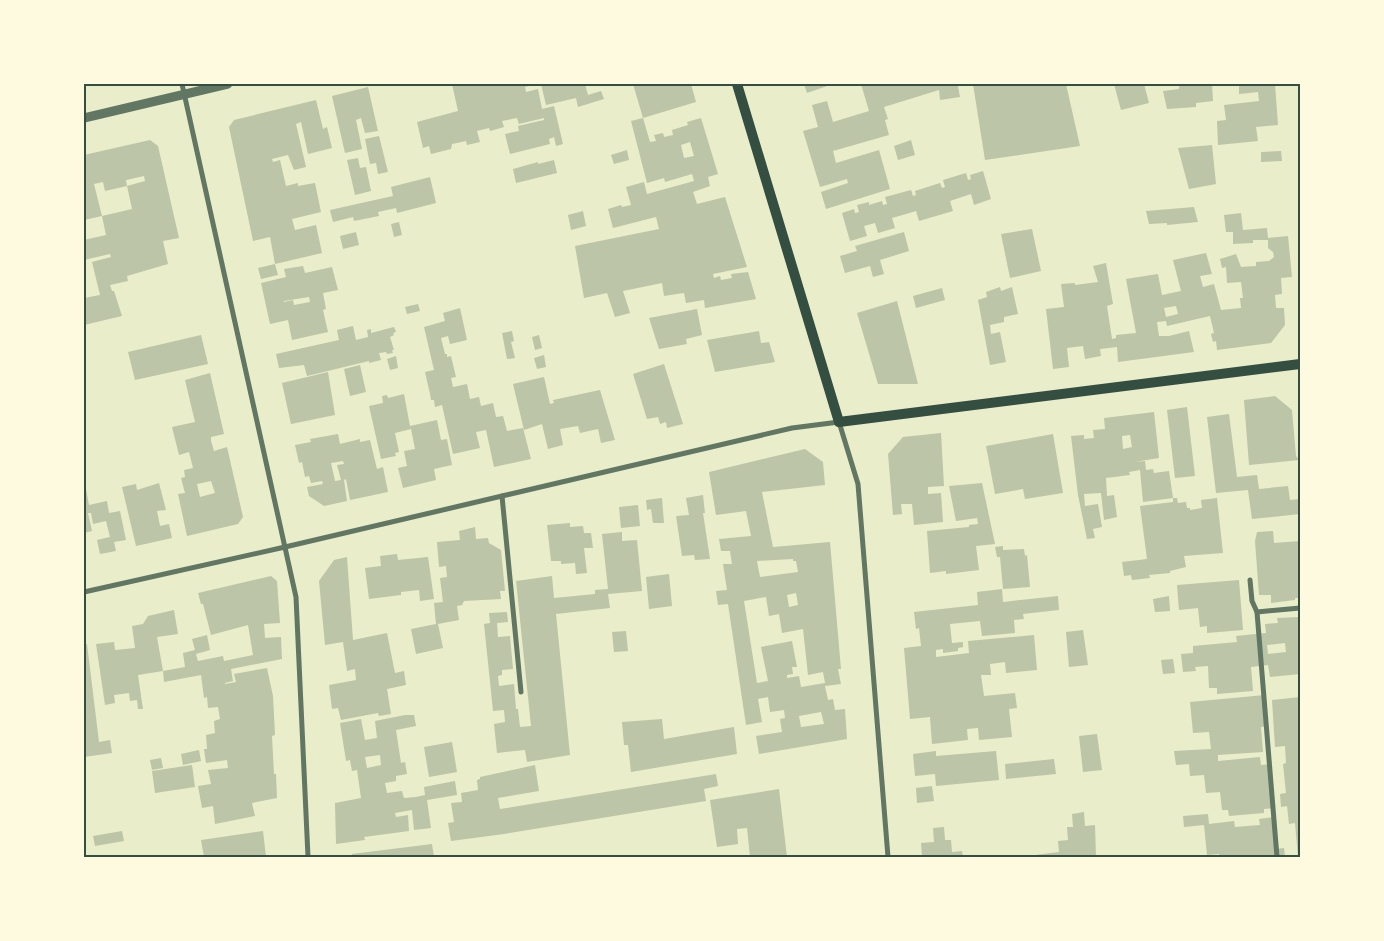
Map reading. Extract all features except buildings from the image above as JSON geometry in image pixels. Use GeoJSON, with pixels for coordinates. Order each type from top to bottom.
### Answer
{"type":"FeatureCollection","features":[{"type":"Feature","properties":{"kind":"main road"},"geometry":{"type":"LineString","coordinates":[[737,84],[839,422],[1300,364]]}},
{"type":"Feature","properties":{"kind":"street"},"geometry":{"type":"LineString","coordinates":[[182,84],[296,597],[308,857]]}},
{"type":"Feature","properties":{"kind":"street"},"geometry":{"type":"LineString","coordinates":[[84,118],[228,84]]}},
{"type":"Feature","properties":{"kind":"street"},"geometry":{"type":"LineString","coordinates":[[84,592],[285,547],[792,428],[839,422],[858,484],[888,857]]}},
{"type":"Feature","properties":{"kind":"street"},"geometry":{"type":"LineString","coordinates":[[502,496],[521,692]]}},
{"type":"Feature","properties":{"kind":"street"},"geometry":{"type":"LineString","coordinates":[[1250,580],[1252,601],[1257,612],[1277,857]]}},
{"type":"Feature","properties":{"kind":"street"},"geometry":{"type":"LineString","coordinates":[[1257,612],[1300,608]]}}]}
